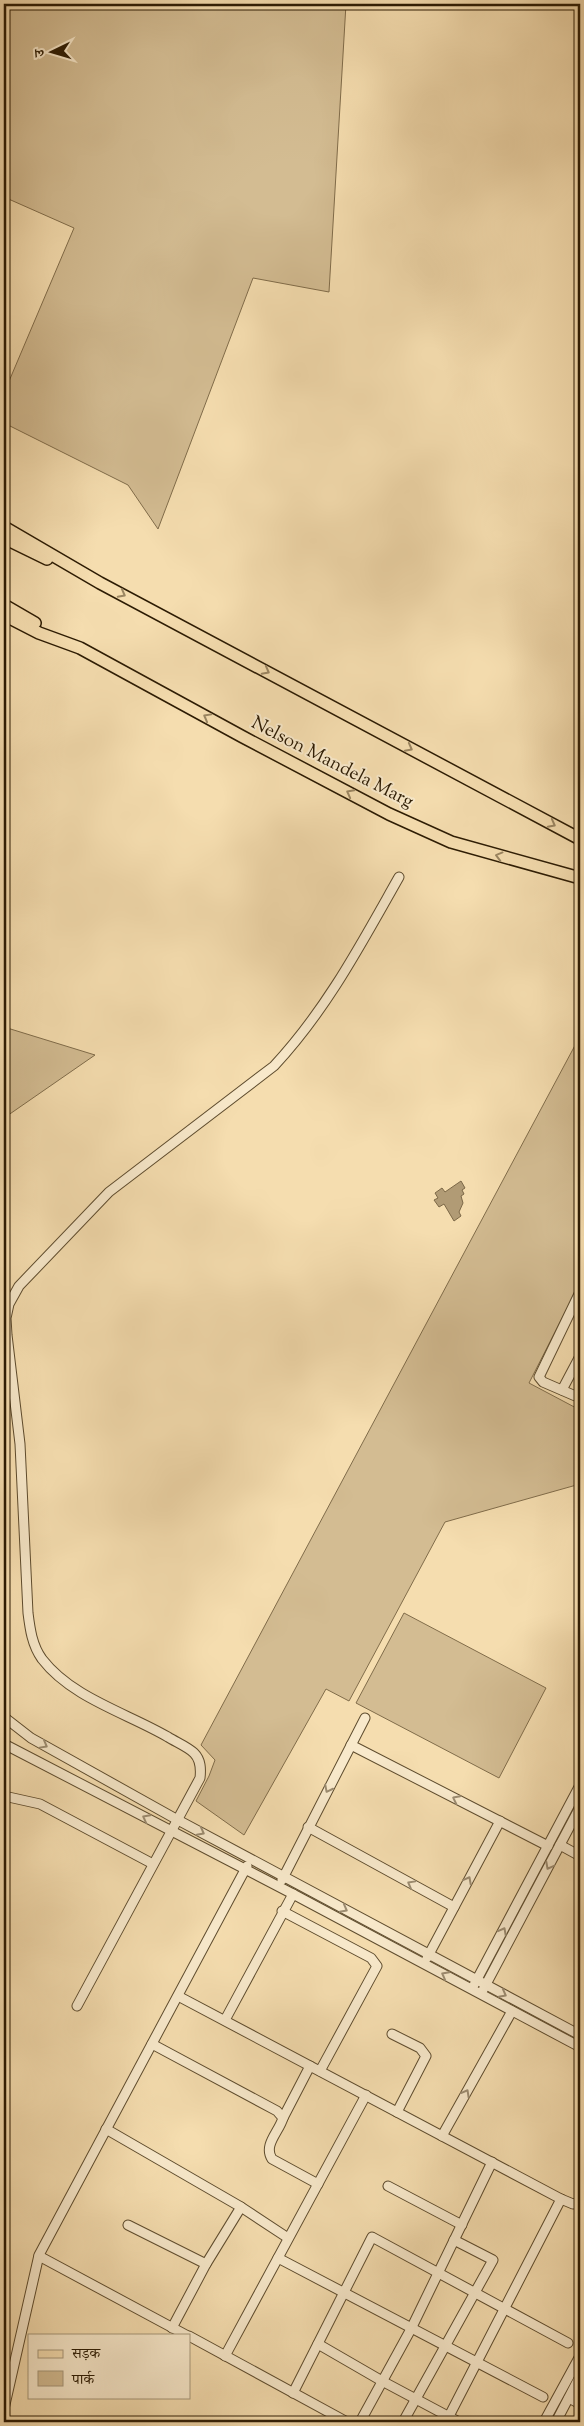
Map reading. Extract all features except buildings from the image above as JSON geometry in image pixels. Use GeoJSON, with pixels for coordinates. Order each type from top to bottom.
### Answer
{"type":"FeatureCollection","features":[{"type":"Feature","properties":{"kind":"main road"},"geometry":{"type":"LineString","coordinates":[[4,527],[100,583],[580,839]]}},
{"type":"Feature","properties":{"kind":"main road"},"geometry":{"type":"LineString","coordinates":[[4,538],[100,583]]}},
{"type":"Feature","properties":{"kind":"main road","name":"Nelson Mandela Marg"},"geometry":{"type":"LineString","coordinates":[[4,605],[252,742],[424,830],[462,846],[580,878]]}},
{"type":"Feature","properties":{"kind":"main road","name":"Nelson Mandela Marg"},"geometry":{"type":"LineString","coordinates":[[4,615],[39,633],[80,648]]}},
{"type":"Feature","properties":{"kind":"street"},"geometry":{"type":"LineString","coordinates":[[77,2006],[170,1830],[200,1778],[199,1760],[194,1752],[149,1726],[94,1699],[56,1675],[41,1658],[31,1637],[28,1613],[20,1444],[7,1335],[8,1311],[19,1286],[109,1192],[274,1066],[297,1042],[337,986],[399,877]]}},
{"type":"Feature","properties":{"kind":"street"},"geometry":{"type":"LineString","coordinates":[[580,1292],[577,1308],[539,1377],[541,1380],[580,1398]]}},
{"type":"Feature","properties":{"kind":"street"},"geometry":{"type":"LineString","coordinates":[[562,1390],[580,1356]]}},
{"type":"Feature","properties":{"kind":"street"},"geometry":{"type":"LineString","coordinates":[[4,1717],[31,1738],[176,1819],[580,2035]]}},
{"type":"Feature","properties":{"kind":"street"},"geometry":{"type":"LineString","coordinates":[[279,1887],[365,1718]]}},
{"type":"Feature","properties":{"kind":"street"},"geometry":{"type":"LineString","coordinates":[[4,1744],[246,1869],[580,2047]]}},
{"type":"Feature","properties":{"kind":"street"},"geometry":{"type":"LineString","coordinates":[[351,1745],[548,1846]]}},
{"type":"Feature","properties":{"kind":"street"},"geometry":{"type":"LineString","coordinates":[[472,1990],[580,1785]]}},
{"type":"Feature","properties":{"kind":"street"},"geometry":{"type":"LineString","coordinates":[[4,1796],[40,1804],[152,1864]]}},
{"type":"Feature","properties":{"kind":"street"},"geometry":{"type":"LineString","coordinates":[[481,1994],[580,1807]]}},
{"type":"Feature","properties":{"kind":"street"},"geometry":{"type":"LineString","coordinates":[[424,1964],[500,1821]]}},
{"type":"Feature","properties":{"kind":"street"},"geometry":{"type":"LineString","coordinates":[[308,1827],[454,1907]]}},
{"type":"Feature","properties":{"kind":"street"},"geometry":{"type":"LineString","coordinates":[[560,1845],[580,1856]]}},
{"type":"Feature","properties":{"kind":"street"},"geometry":{"type":"LineString","coordinates":[[4,2409],[39,2256],[250,1859]]}},
{"type":"Feature","properties":{"kind":"street"},"geometry":{"type":"LineString","coordinates":[[225,2020],[282,1911],[293,1894]]}},
{"type":"Feature","properties":{"kind":"street"},"geometry":{"type":"LineString","coordinates":[[282,1911],[376,1962],[377,1968],[320,2071]]}},
{"type":"Feature","properties":{"kind":"street"},"geometry":{"type":"LineString","coordinates":[[178,1996],[561,2199],[573,2204],[580,2202]]}},
{"type":"Feature","properties":{"kind":"street"},"geometry":{"type":"LineString","coordinates":[[442,2136],[512,2011]]}},
{"type":"Feature","properties":{"kind":"street"},"geometry":{"type":"LineString","coordinates":[[392,2034],[420,2048],[426,2056],[397,2112]]}},
{"type":"Feature","properties":{"kind":"street"},"geometry":{"type":"LineString","coordinates":[[152,2044],[277,2111],[283,2118]]}},
{"type":"Feature","properties":{"kind":"street"},"geometry":{"type":"LineString","coordinates":[[310,2066],[269,2145],[269,2154],[272,2158],[318,2184]]}},
{"type":"Feature","properties":{"kind":"street"},"geometry":{"type":"LineString","coordinates":[[225,2356],[366,2095]]}},
{"type":"Feature","properties":{"kind":"street"},"geometry":{"type":"LineString","coordinates":[[106,2129],[241,2207],[288,2238]]}},
{"type":"Feature","properties":{"kind":"street"},"geometry":{"type":"LineString","coordinates":[[360,2422],[411,2329],[492,2162]]}},
{"type":"Feature","properties":{"kind":"street"},"geometry":{"type":"LineString","coordinates":[[388,2186],[462,2224]]}},
{"type":"Feature","properties":{"kind":"street"},"geometry":{"type":"LineString","coordinates":[[448,2420],[561,2199]]}},
{"type":"Feature","properties":{"kind":"street"},"geometry":{"type":"LineString","coordinates":[[172,2328],[206,2264],[241,2207]]}},
{"type":"Feature","properties":{"kind":"street"},"geometry":{"type":"LineString","coordinates":[[128,2225],[206,2264]]}},
{"type":"Feature","properties":{"kind":"street"},"geometry":{"type":"LineString","coordinates":[[293,2393],[372,2237],[504,2310],[568,2342]]}},
{"type":"Feature","properties":{"kind":"street"},"geometry":{"type":"LineString","coordinates":[[403,2422],[493,2260],[454,2240]]}},
{"type":"Feature","properties":{"kind":"street"},"geometry":{"type":"LineString","coordinates":[[39,2256],[183,2334]]}},
{"type":"Feature","properties":{"kind":"street"},"geometry":{"type":"LineString","coordinates":[[278,2258],[543,2397]]}},
{"type":"Feature","properties":{"kind":"street"},"geometry":{"type":"LineString","coordinates":[[190,2338],[347,2422]]}},
{"type":"Feature","properties":{"kind":"street"},"geometry":{"type":"LineString","coordinates":[[318,2344],[448,2420],[459,2422]]}},
{"type":"Feature","properties":{"kind":"street"},"geometry":{"type":"LineString","coordinates":[[544,2422],[580,2356]]}},
{"type":"Feature","properties":{"kind":"street"},"geometry":{"type":"LineString","coordinates":[[556,2422],[580,2376]]}},
{"type":"Feature","properties":{"kind":"street"},"geometry":{"type":"LineString","coordinates":[[569,2398],[580,2404]]}},
{"type":"Feature","properties":{"kind":"green space"},"geometry":{"type":"Polygon","coordinates":[[[4,4],[346,4],[329,292],[253,278],[158,529],[128,485],[4,423],[4,393],[74,228],[4,197],[4,4]]]}},
{"type":"Feature","properties":{"kind":"green space"},"geometry":{"type":"Polygon","coordinates":[[[4,1027],[95,1055],[4,1118],[4,1027]]]}},
{"type":"Feature","properties":{"kind":"green space"},"geometry":{"type":"Polygon","coordinates":[[[580,1036],[580,1283],[529,1383],[580,1410],[580,1484],[445,1522],[349,1701],[326,1689],[244,1835],[196,1801],[215,1760],[201,1745],[580,1036]]]}},
{"type":"Feature","properties":{"kind":"green space"},"geometry":{"type":"Polygon","coordinates":[[[404,1613],[546,1688],[499,1778],[356,1703],[404,1613]]]}},
{"type":"Feature","properties":{"kind":"shaded area"},"geometry":{"type":"Polygon","coordinates":[[[461,1181],[465,1188],[462,1190],[464,1194],[461,1196],[463,1203],[459,1212],[461,1216],[454,1221],[444,1204],[439,1207],[434,1200],[438,1198],[435,1193],[442,1188],[445,1192],[461,1181]]]}}]}
